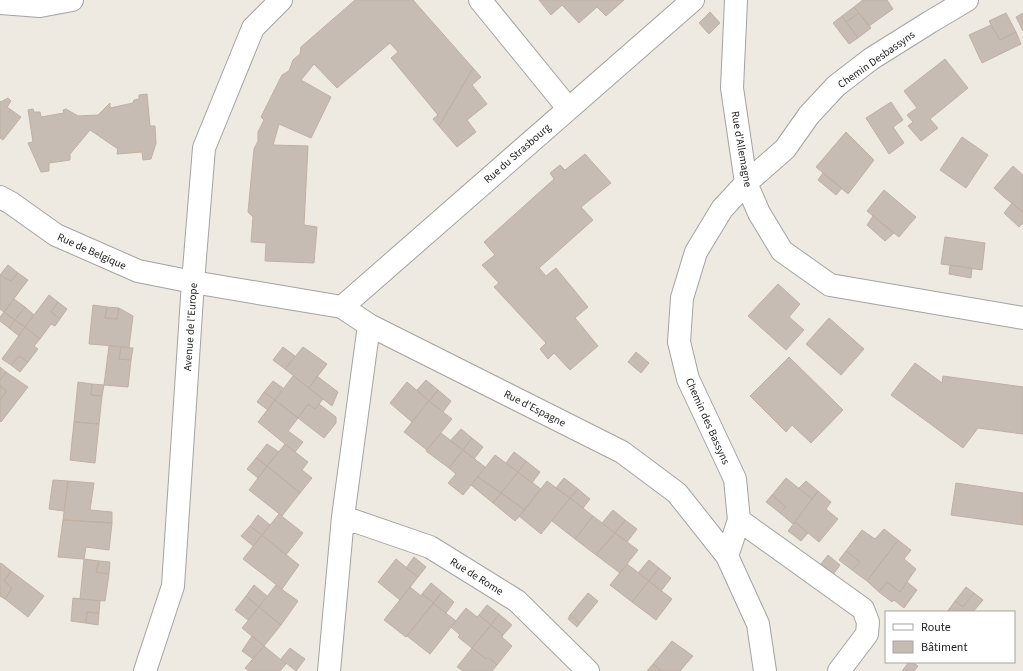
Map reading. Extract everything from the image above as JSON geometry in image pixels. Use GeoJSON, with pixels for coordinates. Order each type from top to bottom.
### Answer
{"type":"FeatureCollection","features":[{"type":"Feature","properties":{"kind":"street"},"geometry":{"type":"LineString","coordinates":[[0,3],[40,6],[72,0]]}},
{"type":"Feature","properties":{"kind":"street","name":"Avenue de l'Europe"},"geometry":{"type":"LineString","coordinates":[[145,671],[173,586],[193,282],[204,148],[253,28],[281,0]]}},
{"type":"Feature","properties":{"kind":"street"},"geometry":{"type":"LineString","coordinates":[[480,0],[568,108]]}},
{"type":"Feature","properties":{"kind":"street","name":"Rue du Strasbourg"},"geometry":{"type":"LineString","coordinates":[[342,307],[693,0]]}},
{"type":"Feature","properties":{"kind":"street","name":"Rue d'Allemagne"},"geometry":{"type":"LineString","coordinates":[[736,0],[732,88],[746,183],[759,213],[782,250],[830,285],[1023,318]]}},
{"type":"Feature","properties":{"kind":"street","name":"Chemin Desbassyns"},"geometry":{"type":"LineString","coordinates":[[746,183],[785,148],[809,115],[836,86],[871,59],[967,0]]}},
{"type":"Feature","properties":{"kind":"street","name":"Chemin des Bassyns"},"geometry":{"type":"LineString","coordinates":[[727,556],[739,520],[735,479],[688,379],[679,342],[682,298],[696,252],[722,209],[746,183]]}},
{"type":"Feature","properties":{"kind":"street","name":"Rue de Belgique"},"geometry":{"type":"LineString","coordinates":[[4,206],[56,235],[138,271],[193,282]]}},
{"type":"Feature","properties":{"kind":"street","name":"Rue d'Espagne"},"geometry":{"type":"LineString","coordinates":[[193,282],[342,307],[369,325],[622,452],[677,493],[727,556],[758,624],[765,671]]}},
{"type":"Feature","properties":{"kind":"street"},"geometry":{"type":"LineString","coordinates":[[329,671],[343,517],[369,325]]}},
{"type":"Feature","properties":{"kind":"street","name":"Rue de Rome"},"geometry":{"type":"LineString","coordinates":[[343,517],[430,547],[517,601],[588,671]]}},
{"type":"Feature","properties":{"kind":"street"},"geometry":{"type":"LineString","coordinates":[[739,520],[863,609],[868,622],[866,634],[839,671]]}},
{"type":"Feature","properties":{"kind":"building"},"geometry":{"type":"Polygon","coordinates":[[[355,0],[413,0],[473,68],[439,126],[433,119],[438,115],[391,58],[398,52],[390,43],[337,88],[314,64],[301,80],[331,97],[311,138],[279,124],[273,145],[308,146],[304,225],[317,227],[314,263],[265,261],[266,243],[251,242],[253,217],[248,212],[254,149],[258,141],[258,132],[264,120],[261,117],[282,75],[289,71],[293,60],[300,54],[301,47],[355,0]]]}},
{"type":"Feature","properties":{"kind":"building"},"geometry":{"type":"Polygon","coordinates":[[[539,0],[624,0],[606,16],[597,7],[579,23],[562,5],[551,15],[539,0]]]}},
{"type":"Feature","properties":{"kind":"building"},"geometry":{"type":"Polygon","coordinates":[[[863,0],[887,0],[893,9],[869,26],[854,7],[863,0]]]}},
{"type":"Feature","properties":{"kind":"building"},"geometry":{"type":"Polygon","coordinates":[[[854,7],[859,13],[846,22],[842,16],[854,7]]]}},
{"type":"Feature","properties":{"kind":"building"},"geometry":{"type":"Polygon","coordinates":[[[710,12],[720,23],[709,34],[699,23],[710,12]]]}},
{"type":"Feature","properties":{"kind":"building"},"geometry":{"type":"Polygon","coordinates":[[[859,13],[871,28],[858,38],[846,22],[859,13]]]}},
{"type":"Feature","properties":{"kind":"building"},"geometry":{"type":"Polygon","coordinates":[[[1006,13],[1016,32],[1000,40],[989,21],[1006,13]]]}},
{"type":"Feature","properties":{"kind":"building"},"geometry":{"type":"Polygon","coordinates":[[[1023,13],[1023,31],[1016,17],[1023,13]]]}},
{"type":"Feature","properties":{"kind":"building"},"geometry":{"type":"Polygon","coordinates":[[[842,16],[858,38],[849,44],[833,23],[842,16]]]}},
{"type":"Feature","properties":{"kind":"building"},"geometry":{"type":"Polygon","coordinates":[[[991,25],[1000,40],[1016,32],[1021,44],[982,63],[969,35],[991,25]]]}},
{"type":"Feature","properties":{"kind":"building"},"geometry":{"type":"Polygon","coordinates":[[[945,59],[968,88],[930,119],[938,128],[921,141],[908,126],[913,122],[907,115],[917,108],[904,91],[945,59]]]}},
{"type":"Feature","properties":{"kind":"building"},"geometry":{"type":"Polygon","coordinates":[[[473,68],[481,77],[472,85],[487,104],[467,120],[476,132],[457,147],[439,126],[473,68]]]}},
{"type":"Feature","properties":{"kind":"building"},"geometry":{"type":"Polygon","coordinates":[[[147,94],[150,126],[155,126],[156,143],[151,159],[143,160],[142,152],[117,154],[118,149],[90,130],[70,154],[70,160],[49,163],[49,171],[41,172],[28,143],[33,142],[28,110],[33,109],[34,112],[40,112],[41,117],[64,113],[63,110],[66,109],[78,116],[98,115],[110,103],[110,108],[133,103],[134,100],[139,99],[139,95],[147,94]]]}},
{"type":"Feature","properties":{"kind":"building"},"geometry":{"type":"Polygon","coordinates":[[[8,98],[11,101],[7,107],[21,117],[3,140],[0,138],[0,101],[1,102],[8,98]]]}},
{"type":"Feature","properties":{"kind":"building"},"geometry":{"type":"Polygon","coordinates":[[[891,102],[903,120],[893,127],[904,143],[889,154],[866,118],[891,102]]]}},
{"type":"Feature","properties":{"kind":"building"},"geometry":{"type":"Polygon","coordinates":[[[846,132],[874,160],[848,194],[816,167],[846,132]]]}},
{"type":"Feature","properties":{"kind":"building"},"geometry":{"type":"Polygon","coordinates":[[[962,137],[988,155],[966,188],[940,170],[962,137]]]}},
{"type":"Feature","properties":{"kind":"building"},"geometry":{"type":"Polygon","coordinates":[[[585,154],[611,183],[581,207],[593,220],[539,268],[546,276],[556,268],[588,307],[575,318],[598,346],[570,370],[554,353],[548,359],[540,349],[546,343],[494,287],[499,283],[482,265],[495,255],[484,242],[554,179],[550,173],[560,165],[565,170],[585,154]]]}},
{"type":"Feature","properties":{"kind":"building"},"geometry":{"type":"Polygon","coordinates":[[[1013,166],[1023,175],[1023,212],[994,188],[1013,166]]]}},
{"type":"Feature","properties":{"kind":"building"},"geometry":{"type":"Polygon","coordinates":[[[823,173],[842,188],[836,195],[818,180],[823,173]]]}},
{"type":"Feature","properties":{"kind":"building"},"geometry":{"type":"Polygon","coordinates":[[[884,190],[916,217],[899,237],[867,211],[884,190]]]}},
{"type":"Feature","properties":{"kind":"building"},"geometry":{"type":"Polygon","coordinates":[[[1012,203],[1023,212],[1023,223],[1019,227],[1004,213],[1012,203]]]}},
{"type":"Feature","properties":{"kind":"building"},"geometry":{"type":"Polygon","coordinates":[[[873,216],[894,233],[885,241],[867,225],[873,216]]]}},
{"type":"Feature","properties":{"kind":"building"},"geometry":{"type":"Polygon","coordinates":[[[945,237],[985,243],[982,270],[941,264],[945,237]]]}},
{"type":"Feature","properties":{"kind":"building"},"geometry":{"type":"Polygon","coordinates":[[[8,265],[18,273],[11,281],[0,275],[8,265]]]}},
{"type":"Feature","properties":{"kind":"building"},"geometry":{"type":"Polygon","coordinates":[[[950,265],[972,268],[971,278],[949,274],[950,265]]]}},
{"type":"Feature","properties":{"kind":"building"},"geometry":{"type":"Polygon","coordinates":[[[18,273],[28,280],[4,312],[0,309],[0,275],[11,281],[18,273]]]}},
{"type":"Feature","properties":{"kind":"building"},"geometry":{"type":"Polygon","coordinates":[[[778,284],[800,304],[789,317],[804,330],[786,350],[748,316],[778,284]]]}},
{"type":"Feature","properties":{"kind":"building"},"geometry":{"type":"Polygon","coordinates":[[[49,295],[58,302],[51,312],[60,319],[55,326],[51,324],[40,339],[25,327],[49,295]]]}},
{"type":"Feature","properties":{"kind":"building"},"geometry":{"type":"Polygon","coordinates":[[[14,299],[25,307],[15,320],[4,312],[14,299]]]}},
{"type":"Feature","properties":{"kind":"building"},"geometry":{"type":"Polygon","coordinates":[[[58,302],[67,309],[60,319],[51,312],[58,302]]]}},
{"type":"Feature","properties":{"kind":"building"},"geometry":{"type":"Polygon","coordinates":[[[93,305],[107,307],[105,318],[117,319],[119,308],[133,316],[129,347],[89,344],[93,305]]]}},
{"type":"Feature","properties":{"kind":"building"},"geometry":{"type":"Polygon","coordinates":[[[25,307],[34,315],[25,327],[15,320],[25,307]]]}},
{"type":"Feature","properties":{"kind":"building"},"geometry":{"type":"Polygon","coordinates":[[[107,307],[119,308],[117,319],[105,318],[107,307]]]}},
{"type":"Feature","properties":{"kind":"building"},"geometry":{"type":"Polygon","coordinates":[[[4,312],[15,320],[9,328],[0,321],[0,317],[4,312]]]}},
{"type":"Feature","properties":{"kind":"building"},"geometry":{"type":"Polygon","coordinates":[[[829,318],[864,349],[841,375],[806,344],[829,318]]]}},
{"type":"Feature","properties":{"kind":"building"},"geometry":{"type":"Polygon","coordinates":[[[15,320],[25,327],[19,336],[9,328],[15,320]]]}},
{"type":"Feature","properties":{"kind":"building"},"geometry":{"type":"Polygon","coordinates":[[[25,327],[40,339],[34,346],[38,349],[28,362],[19,356],[11,365],[2,359],[25,327]]]}},
{"type":"Feature","properties":{"kind":"building"},"geometry":{"type":"Polygon","coordinates":[[[109,346],[121,347],[119,359],[131,360],[128,387],[104,385],[109,346]]]}},
{"type":"Feature","properties":{"kind":"building"},"geometry":{"type":"Polygon","coordinates":[[[121,347],[133,348],[131,360],[119,359],[121,347]]]}},
{"type":"Feature","properties":{"kind":"building"},"geometry":{"type":"Polygon","coordinates":[[[283,347],[295,356],[285,369],[273,360],[283,347]]]}},
{"type":"Feature","properties":{"kind":"building"},"geometry":{"type":"Polygon","coordinates":[[[303,347],[327,364],[309,388],[285,369],[303,347]]]}},
{"type":"Feature","properties":{"kind":"building"},"geometry":{"type":"Polygon","coordinates":[[[636,352],[649,363],[641,373],[628,362],[636,352]]]}},
{"type":"Feature","properties":{"kind":"building"},"geometry":{"type":"Polygon","coordinates":[[[19,356],[28,362],[20,372],[11,365],[19,356]]]}},
{"type":"Feature","properties":{"kind":"building"},"geometry":{"type":"Polygon","coordinates":[[[789,357],[843,410],[811,443],[792,425],[786,432],[750,396],[789,357]]]}},
{"type":"Feature","properties":{"kind":"building"},"geometry":{"type":"Polygon","coordinates":[[[915,363],[942,383],[943,376],[1023,387],[1023,434],[978,428],[963,448],[891,395],[915,363]]]}},
{"type":"Feature","properties":{"kind":"building"},"geometry":{"type":"Polygon","coordinates":[[[0,367],[6,372],[0,380],[0,367]]]}},
{"type":"Feature","properties":{"kind":"building"},"geometry":{"type":"Polygon","coordinates":[[[6,372],[28,387],[1,422],[0,400],[7,391],[0,386],[0,380],[6,372]]]}},
{"type":"Feature","properties":{"kind":"building"},"geometry":{"type":"Polygon","coordinates":[[[293,376],[323,399],[315,409],[308,404],[298,418],[275,400],[293,376]]]}},
{"type":"Feature","properties":{"kind":"building"},"geometry":{"type":"Polygon","coordinates":[[[317,376],[338,392],[332,406],[309,388],[317,376]]]}},
{"type":"Feature","properties":{"kind":"building"},"geometry":{"type":"Polygon","coordinates":[[[426,380],[438,390],[429,401],[417,390],[426,380]]]}},
{"type":"Feature","properties":{"kind":"building"},"geometry":{"type":"Polygon","coordinates":[[[273,381],[283,388],[275,400],[264,392],[273,381]]]}},
{"type":"Feature","properties":{"kind":"building"},"geometry":{"type":"Polygon","coordinates":[[[78,382],[92,384],[91,395],[102,396],[99,424],[74,422],[78,382]]]}},
{"type":"Feature","properties":{"kind":"building"},"geometry":{"type":"Polygon","coordinates":[[[407,382],[429,401],[412,422],[390,403],[407,382]]]}},
{"type":"Feature","properties":{"kind":"building"},"geometry":{"type":"Polygon","coordinates":[[[92,384],[104,385],[102,396],[91,395],[92,384]]]}},
{"type":"Feature","properties":{"kind":"building"},"geometry":{"type":"Polygon","coordinates":[[[0,386],[7,391],[0,400],[0,386]]]}},
{"type":"Feature","properties":{"kind":"building"},"geometry":{"type":"Polygon","coordinates":[[[438,390],[451,401],[443,412],[429,401],[438,390]]]}},
{"type":"Feature","properties":{"kind":"building"},"geometry":{"type":"Polygon","coordinates":[[[264,392],[275,400],[268,410],[257,402],[264,392]]]}},
{"type":"Feature","properties":{"kind":"building"},"geometry":{"type":"Polygon","coordinates":[[[275,400],[298,418],[288,431],[303,442],[295,452],[258,422],[275,400]]]}},
{"type":"Feature","properties":{"kind":"building"},"geometry":{"type":"Polygon","coordinates":[[[429,401],[452,419],[427,450],[404,432],[429,401]]]}},
{"type":"Feature","properties":{"kind":"building"},"geometry":{"type":"Polygon","coordinates":[[[308,404],[315,409],[319,404],[336,417],[336,423],[324,438],[298,418],[308,404]]]}},
{"type":"Feature","properties":{"kind":"building"},"geometry":{"type":"Polygon","coordinates":[[[74,422],[99,424],[95,463],[70,460],[74,422]]]}},
{"type":"Feature","properties":{"kind":"building"},"geometry":{"type":"Polygon","coordinates":[[[461,429],[472,438],[463,450],[450,441],[461,429]]]}},
{"type":"Feature","properties":{"kind":"building"},"geometry":{"type":"Polygon","coordinates":[[[441,433],[463,450],[449,468],[426,451],[441,433]]]}},
{"type":"Feature","properties":{"kind":"building"},"geometry":{"type":"Polygon","coordinates":[[[472,438],[483,447],[474,459],[463,450],[472,438]]]}},
{"type":"Feature","properties":{"kind":"building"},"geometry":{"type":"Polygon","coordinates":[[[267,444],[279,452],[267,466],[256,458],[267,444]]]}},
{"type":"Feature","properties":{"kind":"building"},"geometry":{"type":"Polygon","coordinates":[[[285,444],[308,462],[302,470],[312,478],[300,493],[267,466],[285,444]]]}},
{"type":"Feature","properties":{"kind":"building"},"geometry":{"type":"Polygon","coordinates":[[[463,450],[485,467],[463,495],[448,483],[456,474],[449,468],[463,450]]]}},
{"type":"Feature","properties":{"kind":"building"},"geometry":{"type":"Polygon","coordinates":[[[514,452],[526,461],[518,472],[506,463],[514,452]]]}},
{"type":"Feature","properties":{"kind":"building"},"geometry":{"type":"Polygon","coordinates":[[[495,455],[518,472],[501,493],[478,477],[495,455]]]}},
{"type":"Feature","properties":{"kind":"building"},"geometry":{"type":"Polygon","coordinates":[[[256,458],[267,466],[258,478],[247,469],[256,458]]]}},
{"type":"Feature","properties":{"kind":"building"},"geometry":{"type":"Polygon","coordinates":[[[526,461],[540,472],[532,483],[518,472],[526,461]]]}},
{"type":"Feature","properties":{"kind":"building"},"geometry":{"type":"Polygon","coordinates":[[[267,466],[300,493],[282,516],[249,490],[267,466]]]}},
{"type":"Feature","properties":{"kind":"building"},"geometry":{"type":"Polygon","coordinates":[[[518,472],[541,489],[525,510],[501,493],[518,472]]]}},
{"type":"Feature","properties":{"kind":"building"},"geometry":{"type":"Polygon","coordinates":[[[478,477],[501,493],[493,503],[471,485],[478,477]]]}},
{"type":"Feature","properties":{"kind":"building"},"geometry":{"type":"Polygon","coordinates":[[[564,478],[578,489],[570,498],[556,488],[564,478]]]}},
{"type":"Feature","properties":{"kind":"building"},"geometry":{"type":"Polygon","coordinates":[[[786,478],[812,499],[793,524],[780,513],[786,507],[772,495],[786,478]]]}},
{"type":"Feature","properties":{"kind":"building"},"geometry":{"type":"Polygon","coordinates":[[[53,480],[68,481],[64,511],[49,509],[53,480]]]}},
{"type":"Feature","properties":{"kind":"building"},"geometry":{"type":"Polygon","coordinates":[[[68,481],[94,483],[90,510],[112,512],[112,523],[63,520],[68,481]]]}},
{"type":"Feature","properties":{"kind":"building"},"geometry":{"type":"Polygon","coordinates":[[[547,481],[570,498],[541,534],[519,516],[547,481]]]}},
{"type":"Feature","properties":{"kind":"building"},"geometry":{"type":"Polygon","coordinates":[[[806,481],[818,491],[812,499],[799,488],[806,481]]]}},
{"type":"Feature","properties":{"kind":"building"},"geometry":{"type":"Polygon","coordinates":[[[956,483],[1023,493],[1023,525],[951,515],[956,483]]]}},
{"type":"Feature","properties":{"kind":"building"},"geometry":{"type":"Polygon","coordinates":[[[578,489],[590,499],[583,508],[570,498],[578,489]]]}},
{"type":"Feature","properties":{"kind":"building"},"geometry":{"type":"Polygon","coordinates":[[[818,491],[831,502],[826,509],[838,519],[819,542],[795,522],[818,491]]]}},
{"type":"Feature","properties":{"kind":"building"},"geometry":{"type":"Polygon","coordinates":[[[501,493],[525,510],[515,521],[493,503],[501,493]]]}},
{"type":"Feature","properties":{"kind":"building"},"geometry":{"type":"Polygon","coordinates":[[[772,495],[786,507],[780,513],[766,502],[772,495]]]}},
{"type":"Feature","properties":{"kind":"building"},"geometry":{"type":"Polygon","coordinates":[[[570,498],[593,516],[575,539],[552,521],[570,498]]]}},
{"type":"Feature","properties":{"kind":"building"},"geometry":{"type":"Polygon","coordinates":[[[613,510],[625,520],[615,533],[602,523],[613,510]]]}},
{"type":"Feature","properties":{"kind":"building"},"geometry":{"type":"Polygon","coordinates":[[[279,514],[303,533],[286,555],[262,535],[279,514]]]}},
{"type":"Feature","properties":{"kind":"building"},"geometry":{"type":"Polygon","coordinates":[[[258,515],[270,525],[262,535],[250,526],[258,515]]]}},
{"type":"Feature","properties":{"kind":"building"},"geometry":{"type":"Polygon","coordinates":[[[593,516],[615,533],[596,555],[575,539],[593,516]]]}},
{"type":"Feature","properties":{"kind":"building"},"geometry":{"type":"Polygon","coordinates":[[[63,520],[112,523],[109,550],[86,547],[84,559],[58,557],[63,520]]]}},
{"type":"Feature","properties":{"kind":"building"},"geometry":{"type":"Polygon","coordinates":[[[625,520],[637,529],[627,542],[615,533],[625,520]]]}},
{"type":"Feature","properties":{"kind":"building"},"geometry":{"type":"Polygon","coordinates":[[[795,522],[808,533],[801,541],[788,531],[795,522]]]}},
{"type":"Feature","properties":{"kind":"building"},"geometry":{"type":"Polygon","coordinates":[[[250,526],[262,535],[253,546],[241,536],[250,526]]]}},
{"type":"Feature","properties":{"kind":"building"},"geometry":{"type":"Polygon","coordinates":[[[884,529],[898,540],[867,581],[852,570],[860,562],[846,551],[862,530],[875,539],[884,529]]]}},
{"type":"Feature","properties":{"kind":"building"},"geometry":{"type":"Polygon","coordinates":[[[615,533],[638,550],[620,573],[596,555],[615,533]]]}},
{"type":"Feature","properties":{"kind":"building"},"geometry":{"type":"Polygon","coordinates":[[[262,535],[299,565],[282,589],[243,559],[262,535]]]}},
{"type":"Feature","properties":{"kind":"building"},"geometry":{"type":"Polygon","coordinates":[[[898,540],[911,550],[904,559],[916,569],[900,592],[887,582],[879,592],[867,581],[898,540]]]}},
{"type":"Feature","properties":{"kind":"building"},"geometry":{"type":"Polygon","coordinates":[[[846,551],[860,562],[852,570],[839,560],[846,551]]]}},
{"type":"Feature","properties":{"kind":"building"},"geometry":{"type":"Polygon","coordinates":[[[828,555],[840,565],[827,583],[814,573],[828,555]]]}},
{"type":"Feature","properties":{"kind":"building"},"geometry":{"type":"Polygon","coordinates":[[[414,557],[426,567],[418,577],[406,568],[414,557]]]}},
{"type":"Feature","properties":{"kind":"building"},"geometry":{"type":"Polygon","coordinates":[[[84,559],[99,561],[96,572],[109,574],[105,601],[80,599],[84,559]]]}},
{"type":"Feature","properties":{"kind":"building"},"geometry":{"type":"Polygon","coordinates":[[[396,559],[418,577],[400,600],[378,582],[396,559]]]}},
{"type":"Feature","properties":{"kind":"building"},"geometry":{"type":"Polygon","coordinates":[[[649,560],[659,568],[649,581],[638,573],[649,560]]]}},
{"type":"Feature","properties":{"kind":"building"},"geometry":{"type":"Polygon","coordinates":[[[99,561],[110,562],[109,574],[96,572],[99,561]]]}},
{"type":"Feature","properties":{"kind":"building"},"geometry":{"type":"Polygon","coordinates":[[[1,563],[11,571],[4,581],[12,588],[5,599],[0,596],[1,563]]]}},
{"type":"Feature","properties":{"kind":"building"},"geometry":{"type":"Polygon","coordinates":[[[627,564],[649,581],[632,602],[610,585],[627,564]]]}},
{"type":"Feature","properties":{"kind":"building"},"geometry":{"type":"Polygon","coordinates":[[[659,568],[671,578],[661,591],[649,581],[659,568]]]}},
{"type":"Feature","properties":{"kind":"building"},"geometry":{"type":"Polygon","coordinates":[[[11,571],[44,596],[28,617],[5,599],[12,588],[4,581],[11,571]]]}},
{"type":"Feature","properties":{"kind":"building"},"geometry":{"type":"Polygon","coordinates":[[[649,581],[672,599],[656,620],[632,602],[649,581]]]}},
{"type":"Feature","properties":{"kind":"building"},"geometry":{"type":"Polygon","coordinates":[[[887,582],[900,592],[907,582],[917,590],[904,608],[894,600],[892,602],[879,592],[887,582]]]}},
{"type":"Feature","properties":{"kind":"building"},"geometry":{"type":"Polygon","coordinates":[[[431,583],[442,592],[434,603],[422,594],[431,583]]]}},
{"type":"Feature","properties":{"kind":"building"},"geometry":{"type":"Polygon","coordinates":[[[254,585],[267,596],[259,607],[246,596],[254,585]]]}},
{"type":"Feature","properties":{"kind":"building"},"geometry":{"type":"Polygon","coordinates":[[[276,585],[298,601],[281,625],[259,607],[276,585]]]}},
{"type":"Feature","properties":{"kind":"building"},"geometry":{"type":"Polygon","coordinates":[[[410,587],[421,596],[422,594],[434,603],[406,637],[384,620],[410,587]]]}},
{"type":"Feature","properties":{"kind":"building"},"geometry":{"type":"Polygon","coordinates":[[[966,587],[974,593],[963,607],[955,601],[966,587]]]}},
{"type":"Feature","properties":{"kind":"building"},"geometry":{"type":"Polygon","coordinates":[[[442,592],[454,602],[446,613],[433,603],[442,592]]]}},
{"type":"Feature","properties":{"kind":"building"},"geometry":{"type":"Polygon","coordinates":[[[588,593],[598,601],[580,623],[570,615],[588,593]]]}},
{"type":"Feature","properties":{"kind":"building"},"geometry":{"type":"Polygon","coordinates":[[[974,593],[983,600],[974,611],[948,611],[955,601],[963,607],[974,593]]]}},
{"type":"Feature","properties":{"kind":"building"},"geometry":{"type":"Polygon","coordinates":[[[246,596],[259,607],[248,620],[235,610],[246,596]]]}},
{"type":"Feature","properties":{"kind":"building"},"geometry":{"type":"Polygon","coordinates":[[[73,598],[100,601],[99,613],[87,612],[86,623],[71,621],[73,598]]]}},
{"type":"Feature","properties":{"kind":"building"},"geometry":{"type":"Polygon","coordinates":[[[433,603],[456,621],[430,654],[407,636],[433,603]]]}},
{"type":"Feature","properties":{"kind":"building"},"geometry":{"type":"Polygon","coordinates":[[[487,605],[499,614],[491,625],[479,615],[487,605]]]}},
{"type":"Feature","properties":{"kind":"building"},"geometry":{"type":"Polygon","coordinates":[[[259,607],[281,625],[264,646],[242,628],[259,607]]]}},
{"type":"Feature","properties":{"kind":"building"},"geometry":{"type":"Polygon","coordinates":[[[466,608],[477,617],[479,615],[491,625],[472,648],[458,637],[460,635],[451,627],[466,608]]]}},
{"type":"Feature","properties":{"kind":"building"},"geometry":{"type":"Polygon","coordinates":[[[87,612],[99,613],[98,625],[86,623],[87,612]]]}},
{"type":"Feature","properties":{"kind":"building"},"geometry":{"type":"Polygon","coordinates":[[[499,614],[512,625],[503,635],[491,625],[499,614]]]}},
{"type":"Feature","properties":{"kind":"building"},"geometry":{"type":"Polygon","coordinates":[[[570,615],[580,623],[577,627],[568,619],[570,615]]]}},
{"type":"Feature","properties":{"kind":"building"},"geometry":{"type":"Polygon","coordinates":[[[491,625],[503,635],[502,637],[512,646],[497,665],[488,657],[486,659],[472,648],[491,625]]]}},
{"type":"Feature","properties":{"kind":"building"},"geometry":{"type":"Polygon","coordinates":[[[252,636],[264,646],[253,659],[242,651],[252,636]]]}},
{"type":"Feature","properties":{"kind":"building"},"geometry":{"type":"Polygon","coordinates":[[[672,641],[693,656],[680,671],[662,671],[653,664],[672,641]]]}},
{"type":"Feature","properties":{"kind":"building"},"geometry":{"type":"Polygon","coordinates":[[[264,646],[286,664],[280,671],[249,671],[245,668],[264,646]]]}},
{"type":"Feature","properties":{"kind":"building"},"geometry":{"type":"Polygon","coordinates":[[[290,648],[305,659],[296,671],[281,659],[290,648]]]}},
{"type":"Feature","properties":{"kind":"building"},"geometry":{"type":"Polygon","coordinates":[[[472,648],[486,659],[488,657],[497,665],[492,671],[463,671],[457,667],[472,648]]]}},
{"type":"Feature","properties":{"kind":"building"},"geometry":{"type":"Polygon","coordinates":[[[908,663],[914,663],[918,666],[914,671],[902,671],[908,663]]]}},
{"type":"Feature","properties":{"kind":"building"},"geometry":{"type":"Polygon","coordinates":[[[653,664],[662,671],[647,671],[653,664]]]}}]}
